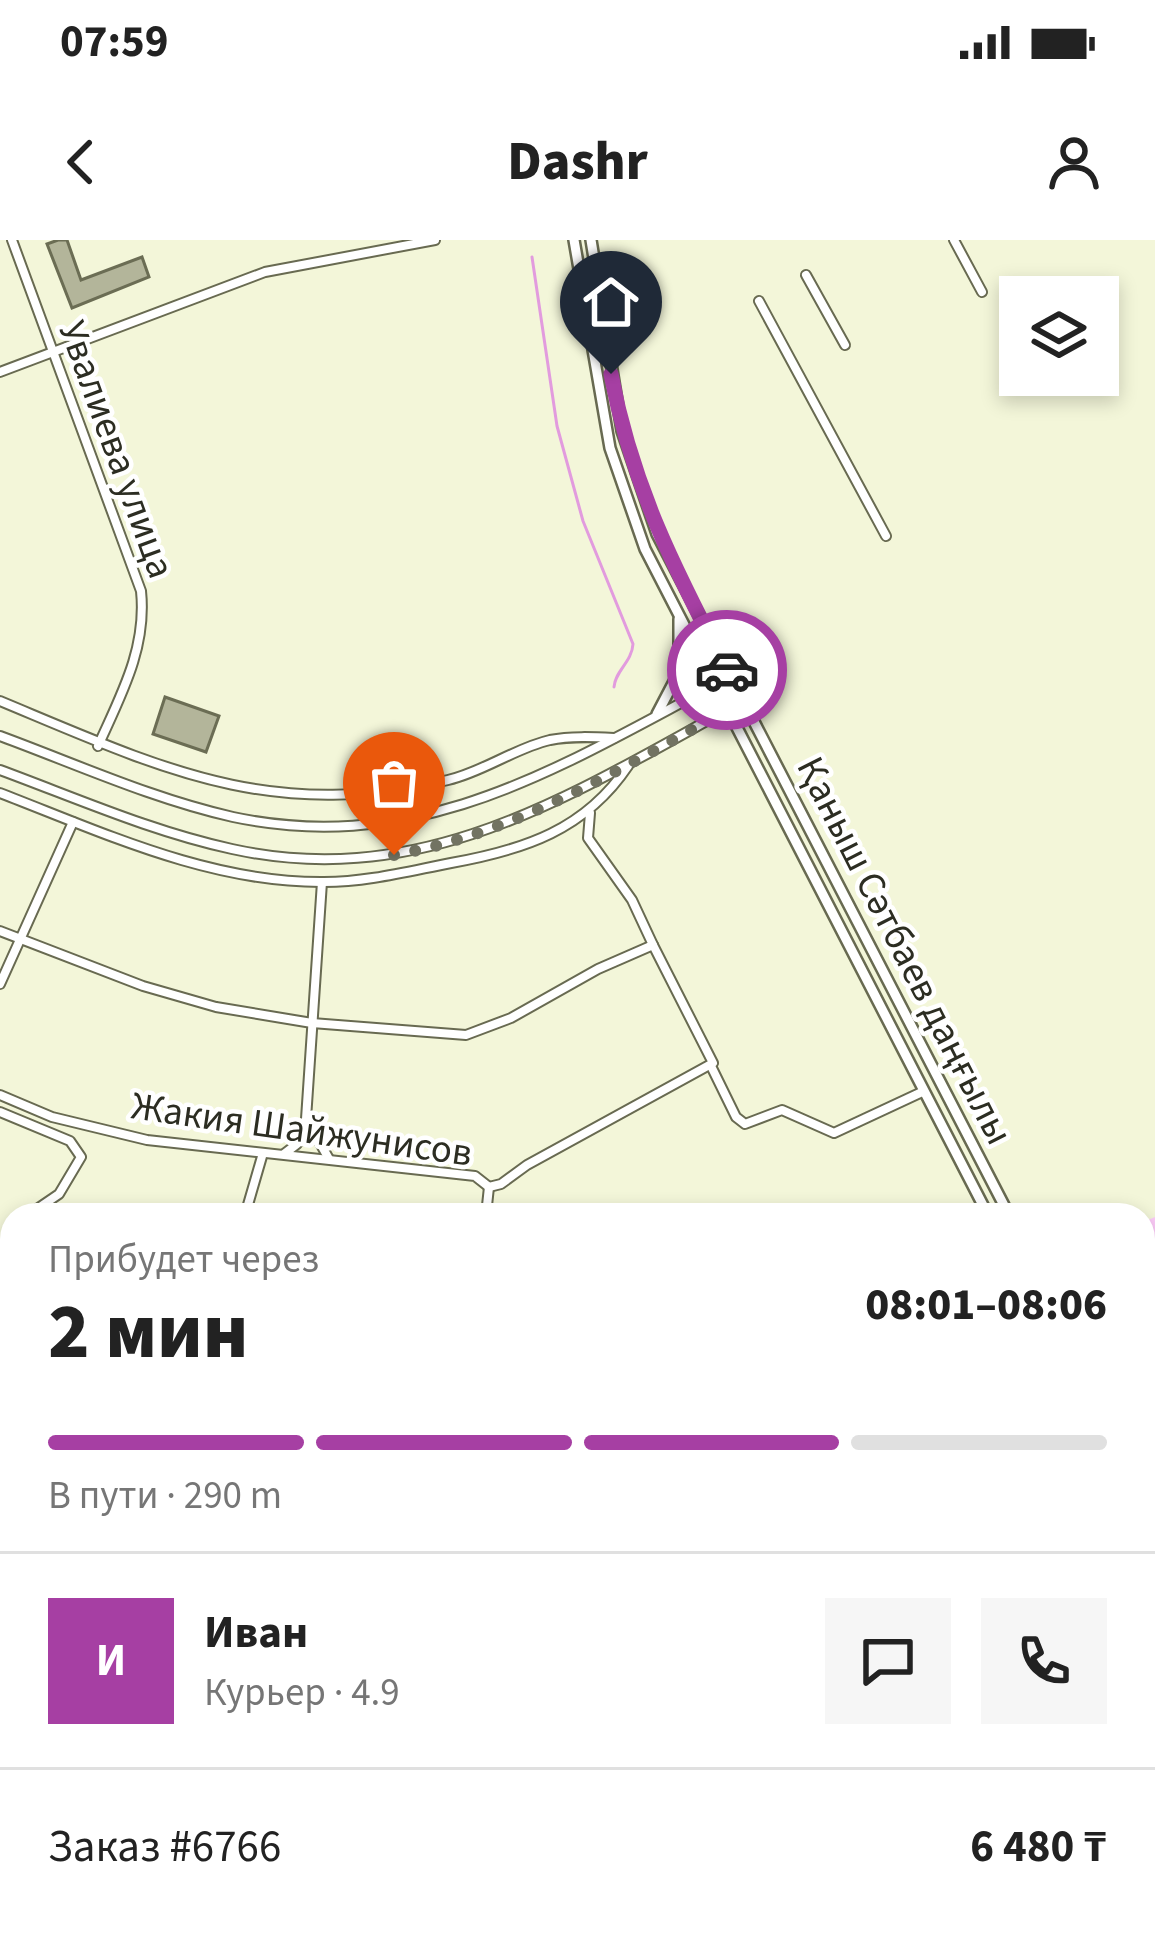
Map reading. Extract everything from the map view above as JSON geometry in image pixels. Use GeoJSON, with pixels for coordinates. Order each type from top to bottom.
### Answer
{"type":"FeatureCollection","features":[{"type":"Feature","properties":{"kind":"main road","name":"Қаныш Сәтбаев даңғылы"},"geometry":{"type":"LineString","coordinates":[[574,240],[600,400],[622,492],[678,614],[982,1203]]}},
{"type":"Feature","properties":{"kind":"main road","name":"Қаныш Сәтбаев даңғылы"},"geometry":{"type":"LineString","coordinates":[[590,240],[614,393],[636,480],[657,534],[1003,1203]]}},
{"type":"Feature","properties":{"kind":"main road"},"geometry":{"type":"LineString","coordinates":[[657,715],[679,672],[678,614]]}},
{"type":"Feature","properties":{"kind":"street","name":"Увалиева улица"},"geometry":{"type":"LineString","coordinates":[[12,240],[141,591],[143,615],[136,658],[98,746]]}},
{"type":"Feature","properties":{"kind":"street"},"geometry":{"type":"LineString","coordinates":[[0,372],[265,272],[435,240]]}},
{"type":"Feature","properties":{"kind":"street"},"geometry":{"type":"LineString","coordinates":[[954,240],[982,292]]}},
{"type":"Feature","properties":{"kind":"street"},"geometry":{"type":"LineString","coordinates":[[806,274],[845,345]]}},
{"type":"Feature","properties":{"kind":"street"},"geometry":{"type":"LineString","coordinates":[[759,301],[886,536]]}},
{"type":"Feature","properties":{"kind":"street"},"geometry":{"type":"LineString","coordinates":[[0,736],[190,806],[235,817],[327,826],[390,822],[470,805],[615,738],[730,677]]}},
{"type":"Feature","properties":{"kind":"street"},"geometry":{"type":"LineString","coordinates":[[0,701],[98,746],[248,790],[334,797],[452,779],[548,741],[615,738]]}},
{"type":"Feature","properties":{"kind":"street"},"geometry":{"type":"LineString","coordinates":[[0,770],[219,846],[274,856],[357,859],[433,848],[510,824],[743,701]]}},
{"type":"Feature","properties":{"kind":"street"},"geometry":{"type":"LineString","coordinates":[[0,793],[202,866],[322,882],[525,846],[590,813],[632,760]]}},
{"type":"Feature","properties":{"kind":"street"},"geometry":{"type":"LineString","coordinates":[[590,813],[588,838],[632,900],[736,1117],[745,1124],[782,1110],[834,1133],[922,1092]]}},
{"type":"Feature","properties":{"kind":"street"},"geometry":{"type":"LineString","coordinates":[[0,984],[73,821]]}},
{"type":"Feature","properties":{"kind":"street"},"geometry":{"type":"LineString","coordinates":[[284,1154],[297,1144],[306,1119],[322,882]]}},
{"type":"Feature","properties":{"kind":"street"},"geometry":{"type":"LineString","coordinates":[[0,931],[142,986],[217,1006],[312,1023],[466,1034],[511,1018],[653,944]]}},
{"type":"Feature","properties":{"kind":"street","name":"Жакия Шайжунисов"},"geometry":{"type":"LineString","coordinates":[[0,1095],[52,1117],[147,1140],[475,1176],[489,1186],[501,1184],[527,1165],[712,1065]]}},
{"type":"Feature","properties":{"kind":"street"},"geometry":{"type":"LineString","coordinates":[[0,1112],[70,1141],[81,1157],[73,1178],[44,1203]]}},
{"type":"Feature","properties":{"kind":"street"},"geometry":{"type":"LineString","coordinates":[[306,1119],[329,1159]]}},
{"type":"Feature","properties":{"kind":"street"},"geometry":{"type":"LineString","coordinates":[[248,1203],[262,1153]]}},
{"type":"Feature","properties":{"kind":"street"},"geometry":{"type":"LineString","coordinates":[[487,1203],[489,1186]]}},
{"type":"Feature","properties":{"kind":"building"},"geometry":{"type":"Polygon","coordinates":[[[67,240],[81,280],[142,257],[149,277],[72,308],[47,244],[67,240]]]}},
{"type":"Feature","properties":{"kind":"building"},"geometry":{"type":"Polygon","coordinates":[[[165,697],[219,716],[206,752],[153,734],[165,697]]]}},
{"type":"Feature","properties":{"kind":"waterway"},"geometry":{"type":"LineString","coordinates":[[532,257],[557,426],[583,521],[633,644],[614,687]]}},
{"type":"Feature","properties":{"kind":"way so far"},"geometry":{"type":"LineString","coordinates":[[394,855],[510,824],[743,701],[727,670]]}},
{"type":"Feature","properties":{"kind":"route"},"geometry":{"type":"LineString","coordinates":[[611,374],[636,480],[657,534],[727,670]]}}]}
